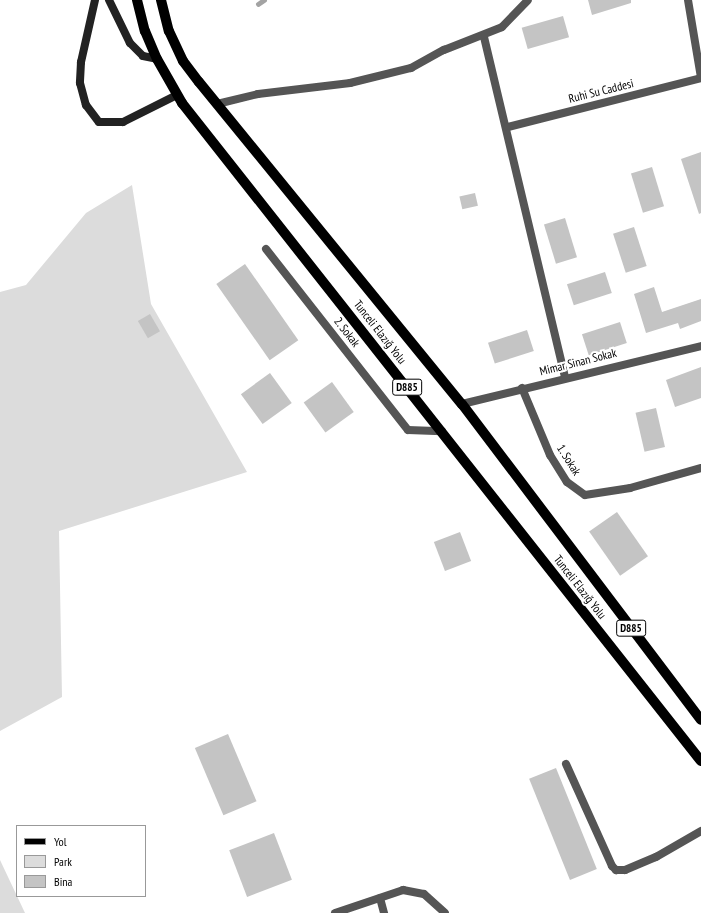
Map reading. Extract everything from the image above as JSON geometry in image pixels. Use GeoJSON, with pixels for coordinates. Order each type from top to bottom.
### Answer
{"type":"FeatureCollection","features":[{"type":"Feature","properties":{"kind":"main road","name":"Tunceli Elazığ Yolu"},"geometry":{"type":"LineString","coordinates":[[137,0],[156,59],[177,95],[701,761]]}},
{"type":"Feature","properties":{"kind":"main road","name":"Tunceli Elazığ Yolu"},"geometry":{"type":"LineString","coordinates":[[161,0],[170,31],[183,61],[216,104],[462,404],[701,720]]}},
{"type":"Feature","properties":{"kind":"street"},"geometry":{"type":"LineString","coordinates":[[95,0],[81,62],[80,83],[86,105],[99,122],[123,122],[177,95]]}},
{"type":"Feature","properties":{"kind":"street"},"geometry":{"type":"LineString","coordinates":[[109,0],[130,43],[143,56],[156,59]]}},
{"type":"Feature","properties":{"kind":"street"},"geometry":{"type":"LineString","coordinates":[[216,104],[258,94],[350,83],[411,68],[444,50],[484,36],[502,27],[528,0]]}},
{"type":"Feature","properties":{"kind":"street"},"geometry":{"type":"LineString","coordinates":[[688,0],[701,78]]}},
{"type":"Feature","properties":{"kind":"street"},"geometry":{"type":"LineString","coordinates":[[484,36],[508,127],[519,193],[565,377]]}},
{"type":"Feature","properties":{"kind":"street","name":"Ruhi Su Caddesi"},"geometry":{"type":"LineString","coordinates":[[508,127],[701,78]]}},
{"type":"Feature","properties":{"kind":"street","name":"2. Sokak"},"geometry":{"type":"LineString","coordinates":[[266,249],[408,430],[429,433],[442,431]]}},
{"type":"Feature","properties":{"kind":"street","name":"Mimar Sinan Sokak"},"geometry":{"type":"LineString","coordinates":[[462,404],[565,377],[701,346]]}},
{"type":"Feature","properties":{"kind":"street","name":"1. Sokak"},"geometry":{"type":"LineString","coordinates":[[522,388],[550,455],[567,482],[585,495],[630,488],[701,468]]}},
{"type":"Feature","properties":{"kind":"street"},"geometry":{"type":"LineString","coordinates":[[566,764],[612,866],[616,870],[625,870],[656,857],[701,831]]}},
{"type":"Feature","properties":{"kind":"street"},"geometry":{"type":"LineString","coordinates":[[335,913],[403,890],[424,894],[445,913]]}},
{"type":"Feature","properties":{"kind":"street"},"geometry":{"type":"LineString","coordinates":[[380,898],[384,913]]}},
{"type":"Feature","properties":{"kind":"green space"},"geometry":{"type":"Polygon","coordinates":[[[132,185],[151,304],[247,472],[59,531],[62,697],[0,731],[0,292],[26,285],[86,213],[132,185]]]}},
{"type":"Feature","properties":{"kind":"green space"},"geometry":{"type":"Polygon","coordinates":[[[0,860],[16,894],[16,897],[17,897],[25,913],[0,913],[0,860]]]}},
{"type":"Feature","properties":{"kind":"building"},"geometry":{"type":"Polygon","coordinates":[[[588,0],[631,0],[631,3],[592,15],[588,0]]]}},
{"type":"Feature","properties":{"kind":"building"},"geometry":{"type":"Polygon","coordinates":[[[563,16],[569,37],[528,49],[522,28],[563,16]]]}},
{"type":"Feature","properties":{"kind":"building"},"geometry":{"type":"Polygon","coordinates":[[[701,152],[701,213],[699,214],[681,159],[701,152]]]}},
{"type":"Feature","properties":{"kind":"building"},"geometry":{"type":"Polygon","coordinates":[[[652,167],[664,206],[643,213],[631,173],[652,167]]]}},
{"type":"Feature","properties":{"kind":"building"},"geometry":{"type":"Polygon","coordinates":[[[475,193],[478,206],[462,209],[459,197],[475,193]]]}},
{"type":"Feature","properties":{"kind":"building"},"geometry":{"type":"Polygon","coordinates":[[[565,218],[577,257],[556,264],[544,224],[565,218]]]}},
{"type":"Feature","properties":{"kind":"building"},"geometry":{"type":"Polygon","coordinates":[[[634,227],[647,266],[626,273],[613,234],[634,227]]]}},
{"type":"Feature","properties":{"kind":"building"},"geometry":{"type":"Polygon","coordinates":[[[245,264],[298,340],[270,360],[216,284],[245,264]]]}},
{"type":"Feature","properties":{"kind":"building"},"geometry":{"type":"Polygon","coordinates":[[[605,272],[612,293],[574,305],[567,284],[605,272]]]}},
{"type":"Feature","properties":{"kind":"building"},"geometry":{"type":"Polygon","coordinates":[[[654,287],[662,312],[701,299],[701,321],[680,329],[678,323],[646,333],[634,294],[654,287]]]}},
{"type":"Feature","properties":{"kind":"building"},"geometry":{"type":"Polygon","coordinates":[[[150,314],[160,331],[148,338],[138,321],[150,314]]]}},
{"type":"Feature","properties":{"kind":"building"},"geometry":{"type":"Polygon","coordinates":[[[620,322],[627,343],[589,355],[582,334],[620,322]]]}},
{"type":"Feature","properties":{"kind":"building"},"geometry":{"type":"Polygon","coordinates":[[[527,330],[534,351],[495,364],[488,343],[527,330]]]}},
{"type":"Feature","properties":{"kind":"building"},"geometry":{"type":"Polygon","coordinates":[[[701,367],[701,398],[675,407],[666,380],[701,367]]]}},
{"type":"Feature","properties":{"kind":"building"},"geometry":{"type":"Polygon","coordinates":[[[270,373],[292,403],[263,424],[241,394],[270,373]]]}},
{"type":"Feature","properties":{"kind":"building"},"geometry":{"type":"Polygon","coordinates":[[[332,382],[354,412],[325,433],[304,403],[332,382]]]}},
{"type":"Feature","properties":{"kind":"building"},"geometry":{"type":"Polygon","coordinates":[[[656,408],[665,447],[645,452],[636,413],[656,408]]]}},
{"type":"Feature","properties":{"kind":"building"},"geometry":{"type":"Polygon","coordinates":[[[617,512],[648,556],[620,576],[589,532],[617,512]]]}},
{"type":"Feature","properties":{"kind":"building"},"geometry":{"type":"Polygon","coordinates":[[[460,532],[471,561],[445,571],[434,542],[460,532]]]}},
{"type":"Feature","properties":{"kind":"building"},"geometry":{"type":"Polygon","coordinates":[[[228,734],[257,801],[223,815],[195,748],[228,734]]]}},
{"type":"Feature","properties":{"kind":"building"},"geometry":{"type":"Polygon","coordinates":[[[556,768],[597,869],[570,880],[529,779],[556,768]]]}},
{"type":"Feature","properties":{"kind":"building"},"geometry":{"type":"Polygon","coordinates":[[[274,833],[292,880],[247,897],[229,850],[274,833]]]}},
{"type":"Feature","properties":{"kind":"waterway"},"geometry":{"type":"LineString","coordinates":[[258,4],[264,0]]}}]}
